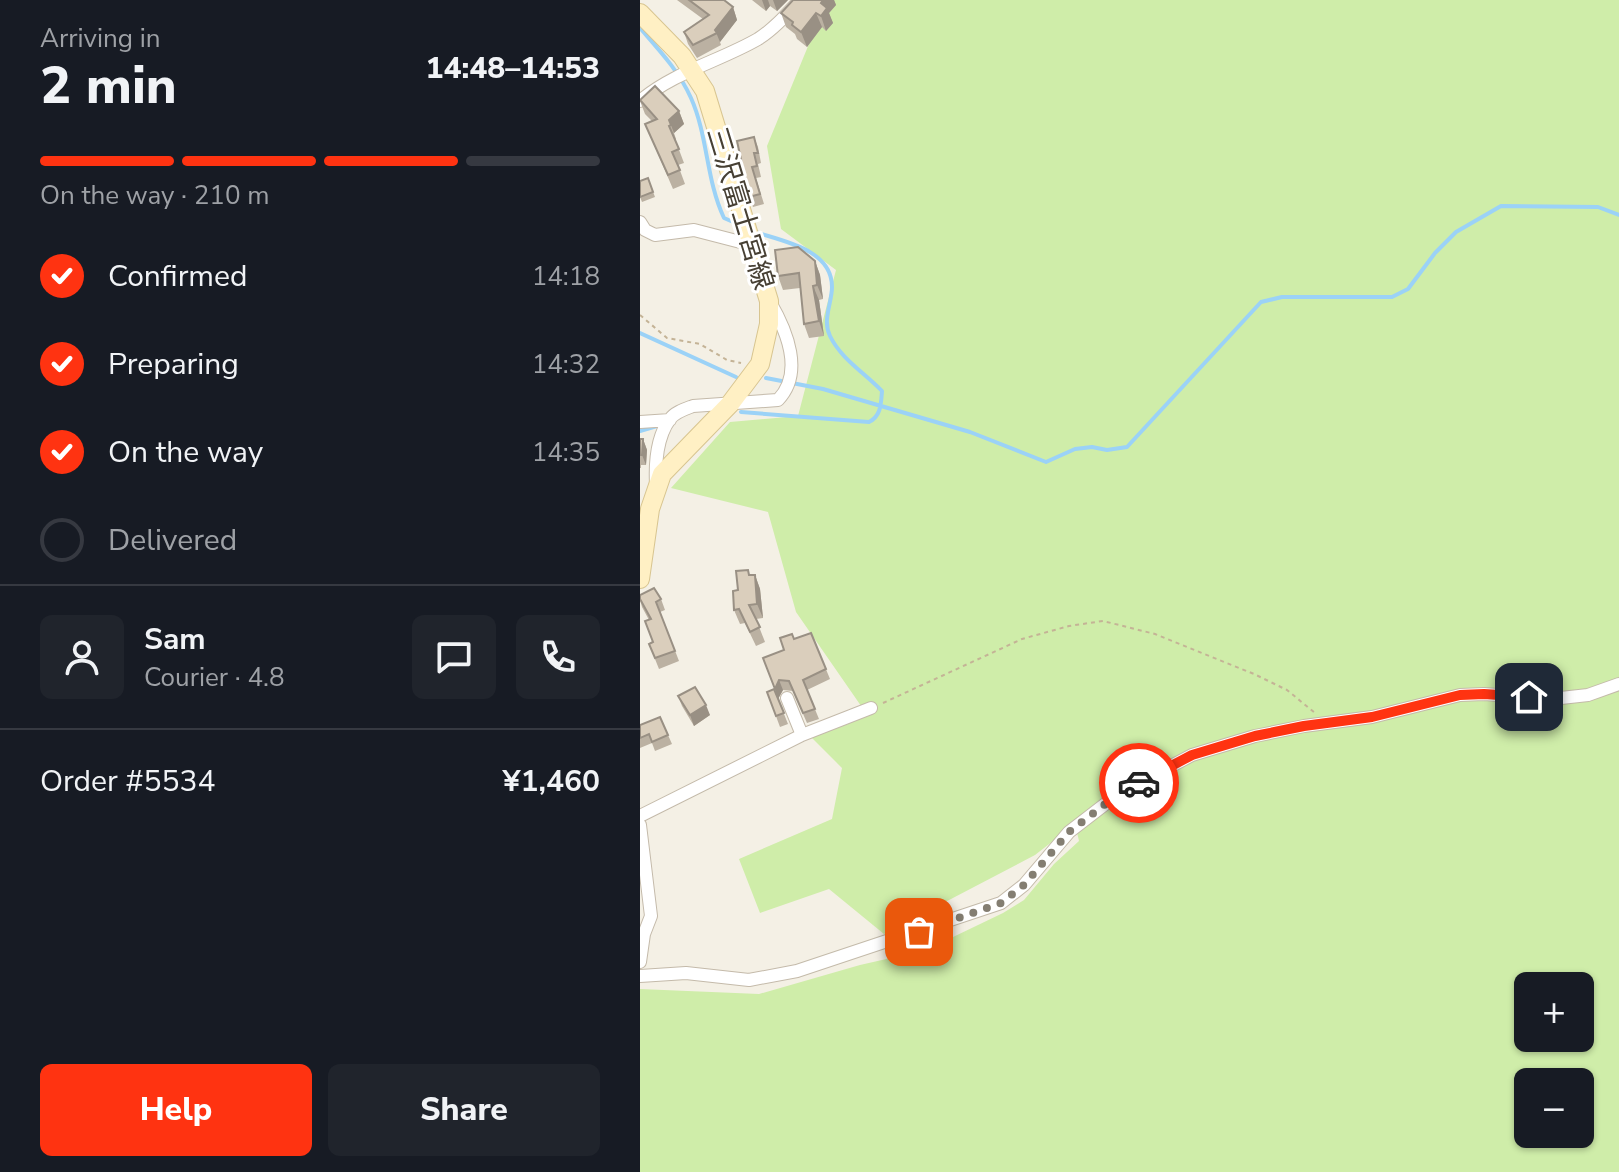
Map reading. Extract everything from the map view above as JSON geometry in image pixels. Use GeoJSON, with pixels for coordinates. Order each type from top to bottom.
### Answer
{"type":"FeatureCollection","features":[{"type":"Feature","properties":{"kind":"main road","name":"三沢富士宮線"},"geometry":{"type":"LineString","coordinates":[[640,13],[705,91],[769,301],[769,324],[760,364],[730,404],[662,474],[650,509],[640,579]]}},
{"type":"Feature","properties":{"kind":"street"},"geometry":{"type":"LineString","coordinates":[[640,101],[674,79],[759,38],[780,22],[800,0]]}},
{"type":"Feature","properties":{"kind":"street"},"geometry":{"type":"LineString","coordinates":[[640,222],[645,230],[655,235],[694,230],[750,235]]}},
{"type":"Feature","properties":{"kind":"street"},"geometry":{"type":"LineString","coordinates":[[656,487],[659,446],[670,420],[680,411],[693,406],[778,400],[788,389],[789,344],[785,327],[769,301]]}},
{"type":"Feature","properties":{"kind":"street"},"geometry":{"type":"LineString","coordinates":[[640,422],[670,420]]}},
{"type":"Feature","properties":{"kind":"street"},"geometry":{"type":"LineString","coordinates":[[640,976],[686,973],[749,980],[797,971],[1001,903],[1024,885],[1069,832],[1117,795],[1192,755],[1255,736],[1372,717],[1460,695],[1552,699],[1588,695],[1619,684]]}},
{"type":"Feature","properties":{"kind":"street"},"geometry":{"type":"LineString","coordinates":[[787,698],[802,735]]}},
{"type":"Feature","properties":{"kind":"street"},"geometry":{"type":"LineString","coordinates":[[640,816],[802,735],[871,708]]}},
{"type":"Feature","properties":{"kind":"street"},"geometry":{"type":"LineString","coordinates":[[640,825],[651,916],[644,934],[640,962]]}},
{"type":"Feature","properties":{"kind":"path"},"geometry":{"type":"LineString","coordinates":[[640,315],[667,338],[700,344],[727,360],[742,363]]}},
{"type":"Feature","properties":{"kind":"path"},"geometry":{"type":"LineString","coordinates":[[871,708],[1022,639],[1069,626],[1103,621],[1155,634],[1265,679],[1287,690],[1327,723]]}},
{"type":"Feature","properties":{"kind":"green space"},"geometry":{"type":"Polygon","coordinates":[[[827,0],[1619,0],[1619,1172],[640,1172],[640,989],[759,994],[926,950],[1024,900],[1054,864],[1079,841],[1075,824],[1035,855],[884,934],[829,889],[760,913],[739,859],[832,819],[842,768],[810,736],[868,716],[796,612],[768,512],[671,488],[730,422],[798,416],[836,270],[781,229],[767,146],[827,0]]]}},
{"type":"Feature","properties":{"kind":"building"},"geometry":{"type":"Polygon","coordinates":[[[689,0],[724,0],[733,7],[715,30],[717,33],[693,45],[684,32],[709,15],[689,0]]]}},
{"type":"Feature","properties":{"kind":"building"},"geometry":{"type":"Polygon","coordinates":[[[793,0],[823,0],[821,3],[827,8],[821,16],[816,13],[801,32],[781,13],[793,0]]]}},
{"type":"Feature","properties":{"kind":"building"},"geometry":{"type":"Polygon","coordinates":[[[655,86],[679,111],[669,120],[669,126],[679,149],[672,152],[680,170],[668,175],[645,124],[657,119],[640,100],[655,86]]]}},
{"type":"Feature","properties":{"kind":"building"},"geometry":{"type":"Polygon","coordinates":[[[754,137],[758,153],[754,153],[757,166],[752,167],[760,194],[749,197],[737,141],[754,137]]]}},
{"type":"Feature","properties":{"kind":"building"},"geometry":{"type":"Polygon","coordinates":[[[648,178],[653,192],[640,197],[640,181],[648,178]]]}},
{"type":"Feature","properties":{"kind":"building"},"geometry":{"type":"Polygon","coordinates":[[[798,247],[815,261],[817,285],[813,286],[819,321],[804,324],[799,273],[778,276],[775,250],[798,247]]]}},
{"type":"Feature","properties":{"kind":"building"},"geometry":{"type":"Polygon","coordinates":[[[748,570],[749,575],[755,575],[757,604],[749,605],[760,627],[750,632],[739,609],[734,610],[733,591],[738,590],[736,571],[748,570]]]}},
{"type":"Feature","properties":{"kind":"building"},"geometry":{"type":"Polygon","coordinates":[[[654,588],[661,599],[656,602],[675,651],[655,658],[645,621],[651,619],[640,599],[640,595],[654,588]]]}},
{"type":"Feature","properties":{"kind":"building"},"geometry":{"type":"Polygon","coordinates":[[[811,633],[826,669],[803,680],[815,709],[803,713],[789,681],[779,680],[775,689],[763,658],[784,650],[780,638],[792,634],[794,639],[811,633]]]}},
{"type":"Feature","properties":{"kind":"building"},"geometry":{"type":"Polygon","coordinates":[[[695,687],[706,705],[690,715],[678,696],[695,687]]]}},
{"type":"Feature","properties":{"kind":"building"},"geometry":{"type":"Polygon","coordinates":[[[774,689],[784,713],[776,716],[767,692],[774,689]]]}},
{"type":"Feature","properties":{"kind":"building"},"geometry":{"type":"Polygon","coordinates":[[[660,717],[668,735],[652,742],[649,734],[640,738],[640,725],[660,717]]]}},
{"type":"Feature","properties":{"kind":"waterway"},"geometry":{"type":"LineString","coordinates":[[640,28],[686,88],[701,127],[718,203],[724,218],[740,225]]}},
{"type":"Feature","properties":{"kind":"waterway"},"geometry":{"type":"LineString","coordinates":[[766,378],[823,389],[970,432],[1046,462],[1075,449],[1127,447],[1261,302],[1282,297],[1392,297],[1408,289],[1435,253],[1456,232],[1501,206],[1598,207],[1619,215]]}},
{"type":"Feature","properties":{"kind":"waterway"},"geometry":{"type":"LineString","coordinates":[[741,412],[869,422],[878,413],[882,396],[882,391],[847,359],[830,336],[827,318],[832,287],[824,264],[804,249],[755,232]]}},
{"type":"Feature","properties":{"kind":"waterway"},"geometry":{"type":"LineString","coordinates":[[640,333],[736,377]]}},
{"type":"Feature","properties":{"kind":"waterway"},"geometry":{"type":"LineString","coordinates":[[640,431],[657,426]]}},
{"type":"Feature","properties":{"kind":"way so far"},"geometry":{"type":"LineString","coordinates":[[919,932],[1001,903],[1024,885],[1069,832],[1117,795],[1139,783]]}},
{"type":"Feature","properties":{"kind":"route"},"geometry":{"type":"LineString","coordinates":[[1139,783],[1192,755],[1255,736],[1372,717],[1460,695],[1529,697]]}}]}
